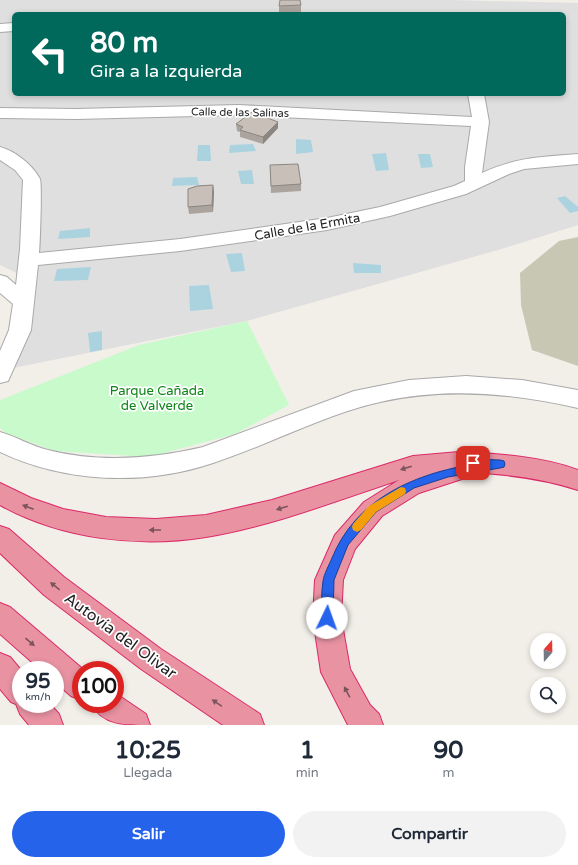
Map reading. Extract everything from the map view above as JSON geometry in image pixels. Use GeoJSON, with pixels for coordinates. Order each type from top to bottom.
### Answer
{"type":"FeatureCollection","features":[{"type":"Feature","properties":{"kind":"highway"},"geometry":{"type":"LineString","coordinates":[[0,493],[22,505],[62,520],[106,528],[156,530],[206,526],[272,511],[413,466],[459,462],[500,464],[562,474],[578,480]]}},
{"type":"Feature","properties":{"kind":"highway"},"geometry":{"type":"LineString","coordinates":[[368,725],[359,716],[336,672],[327,618],[329,580],[344,543],[372,509],[410,486],[448,473],[500,464]]}},
{"type":"Feature","properties":{"kind":"highway","name":"Autovía del Olivar"},"geometry":{"type":"LineString","coordinates":[[0,537],[54,586],[144,654],[249,725]]}},
{"type":"Feature","properties":{"kind":"highway"},"geometry":{"type":"LineString","coordinates":[[0,616],[72,678]]}},
{"type":"Feature","properties":{"kind":"highway"},"geometry":{"type":"LineString","coordinates":[[0,667],[12,681]]}},
{"type":"Feature","properties":{"kind":"highway"},"geometry":{"type":"LineString","coordinates":[[38,713],[48,725]]}},
{"type":"Feature","properties":{"kind":"highway"},"geometry":{"type":"LineString","coordinates":[[118,713],[135,725]]}},
{"type":"Feature","properties":{"kind":"street"},"geometry":{"type":"LineString","coordinates":[[0,28],[12,27]]}},
{"type":"Feature","properties":{"kind":"street"},"geometry":{"type":"LineString","coordinates":[[474,184],[474,166],[481,122],[479,102],[477,96]]}},
{"type":"Feature","properties":{"kind":"street","name":"Calle de las Salinas"},"geometry":{"type":"LineString","coordinates":[[0,113],[76,114],[239,110],[481,122]]}},
{"type":"Feature","properties":{"kind":"street"},"geometry":{"type":"LineString","coordinates":[[0,152],[21,166],[32,180],[29,260],[20,330],[0,376]]}},
{"type":"Feature","properties":{"kind":"street","name":"Calle de la Ermita"},"geometry":{"type":"LineString","coordinates":[[29,260],[180,245],[328,224],[383,212],[460,190],[503,170],[522,164],[578,160]]}},
{"type":"Feature","properties":{"kind":"street"},"geometry":{"type":"LineString","coordinates":[[0,282],[24,303]]}},
{"type":"Feature","properties":{"kind":"street"},"geometry":{"type":"LineString","coordinates":[[0,440],[13,448],[44,459],[80,466],[120,468],[161,466],[206,456],[353,400],[425,386],[476,384],[526,389],[578,399]]}},
{"type":"Feature","properties":{"kind":"shaded area"},"geometry":{"type":"Polygon","coordinates":[[[0,0],[449,0],[578,3],[578,225],[498,250],[247,321],[3,370],[27,278],[0,265],[0,0]]]}},
{"type":"Feature","properties":{"kind":"shaded area"},"geometry":{"type":"Polygon","coordinates":[[[578,237],[578,366],[532,350],[521,305],[520,273],[559,241],[578,237]]]}},
{"type":"Feature","properties":{"kind":"green space","name":"Parque Cañada de Valverde"},"geometry":{"type":"Polygon","coordinates":[[[247,321],[289,405],[235,434],[149,457],[55,451],[5,433],[0,428],[0,400],[139,345],[247,321]]]}},
{"type":"Feature","properties":{"kind":"water"},"geometry":{"type":"Polygon","coordinates":[[[296,139],[311,140],[313,152],[296,154],[296,139]]]}},
{"type":"Feature","properties":{"kind":"water"},"geometry":{"type":"Polygon","coordinates":[[[253,144],[256,151],[229,153],[230,145],[253,144]]]}},
{"type":"Feature","properties":{"kind":"water"},"geometry":{"type":"Polygon","coordinates":[[[198,145],[210,145],[211,161],[197,161],[198,145]]]}},
{"type":"Feature","properties":{"kind":"water"},"geometry":{"type":"Polygon","coordinates":[[[386,153],[389,170],[376,171],[372,154],[386,153]]]}},
{"type":"Feature","properties":{"kind":"water"},"geometry":{"type":"Polygon","coordinates":[[[418,154],[430,154],[433,167],[421,168],[418,154]]]}},
{"type":"Feature","properties":{"kind":"water"},"geometry":{"type":"Polygon","coordinates":[[[252,170],[254,184],[241,184],[238,171],[252,170]]]}},
{"type":"Feature","properties":{"kind":"water"},"geometry":{"type":"Polygon","coordinates":[[[197,177],[199,185],[172,186],[173,178],[197,177]]]}},
{"type":"Feature","properties":{"kind":"water"},"geometry":{"type":"Polygon","coordinates":[[[565,196],[578,207],[578,211],[570,213],[557,198],[565,196]]]}},
{"type":"Feature","properties":{"kind":"water"},"geometry":{"type":"Polygon","coordinates":[[[90,228],[90,237],[58,239],[60,231],[90,228]]]}},
{"type":"Feature","properties":{"kind":"water"},"geometry":{"type":"Polygon","coordinates":[[[242,253],[245,271],[231,272],[226,254],[242,253]]]}},
{"type":"Feature","properties":{"kind":"water"},"geometry":{"type":"Polygon","coordinates":[[[353,263],[381,265],[381,273],[354,273],[353,263]]]}},
{"type":"Feature","properties":{"kind":"water"},"geometry":{"type":"Polygon","coordinates":[[[91,267],[88,280],[54,281],[57,269],[91,267]]]}},
{"type":"Feature","properties":{"kind":"water"},"geometry":{"type":"Polygon","coordinates":[[[209,285],[213,309],[190,311],[189,286],[209,285]]]}},
{"type":"Feature","properties":{"kind":"water"},"geometry":{"type":"Polygon","coordinates":[[[102,331],[102,350],[90,352],[88,333],[102,331]]]}},
{"type":"Feature","properties":{"kind":"building"},"geometry":{"type":"Polygon","coordinates":[[[280,0],[300,0],[301,5],[279,6],[280,0]]]}},
{"type":"Feature","properties":{"kind":"building"},"geometry":{"type":"Polygon","coordinates":[[[252,112],[278,122],[263,137],[240,130],[243,127],[236,124],[252,112]]]}},
{"type":"Feature","properties":{"kind":"building"},"geometry":{"type":"Polygon","coordinates":[[[298,164],[301,184],[271,186],[270,165],[298,164]]]}},
{"type":"Feature","properties":{"kind":"building"},"geometry":{"type":"Polygon","coordinates":[[[213,185],[212,205],[188,207],[188,189],[197,186],[213,185]]]}},
{"type":"Feature","properties":{"kind":"slow traffic"},"geometry":{"type":"LineString","coordinates":[[357,527],[372,509],[401,491]]}},
{"type":"Feature","properties":{"kind":"route"},"geometry":{"type":"LineString","coordinates":[[327,618],[329,580],[344,543],[372,509],[410,486],[448,473],[500,464],[473,463]]}}]}
